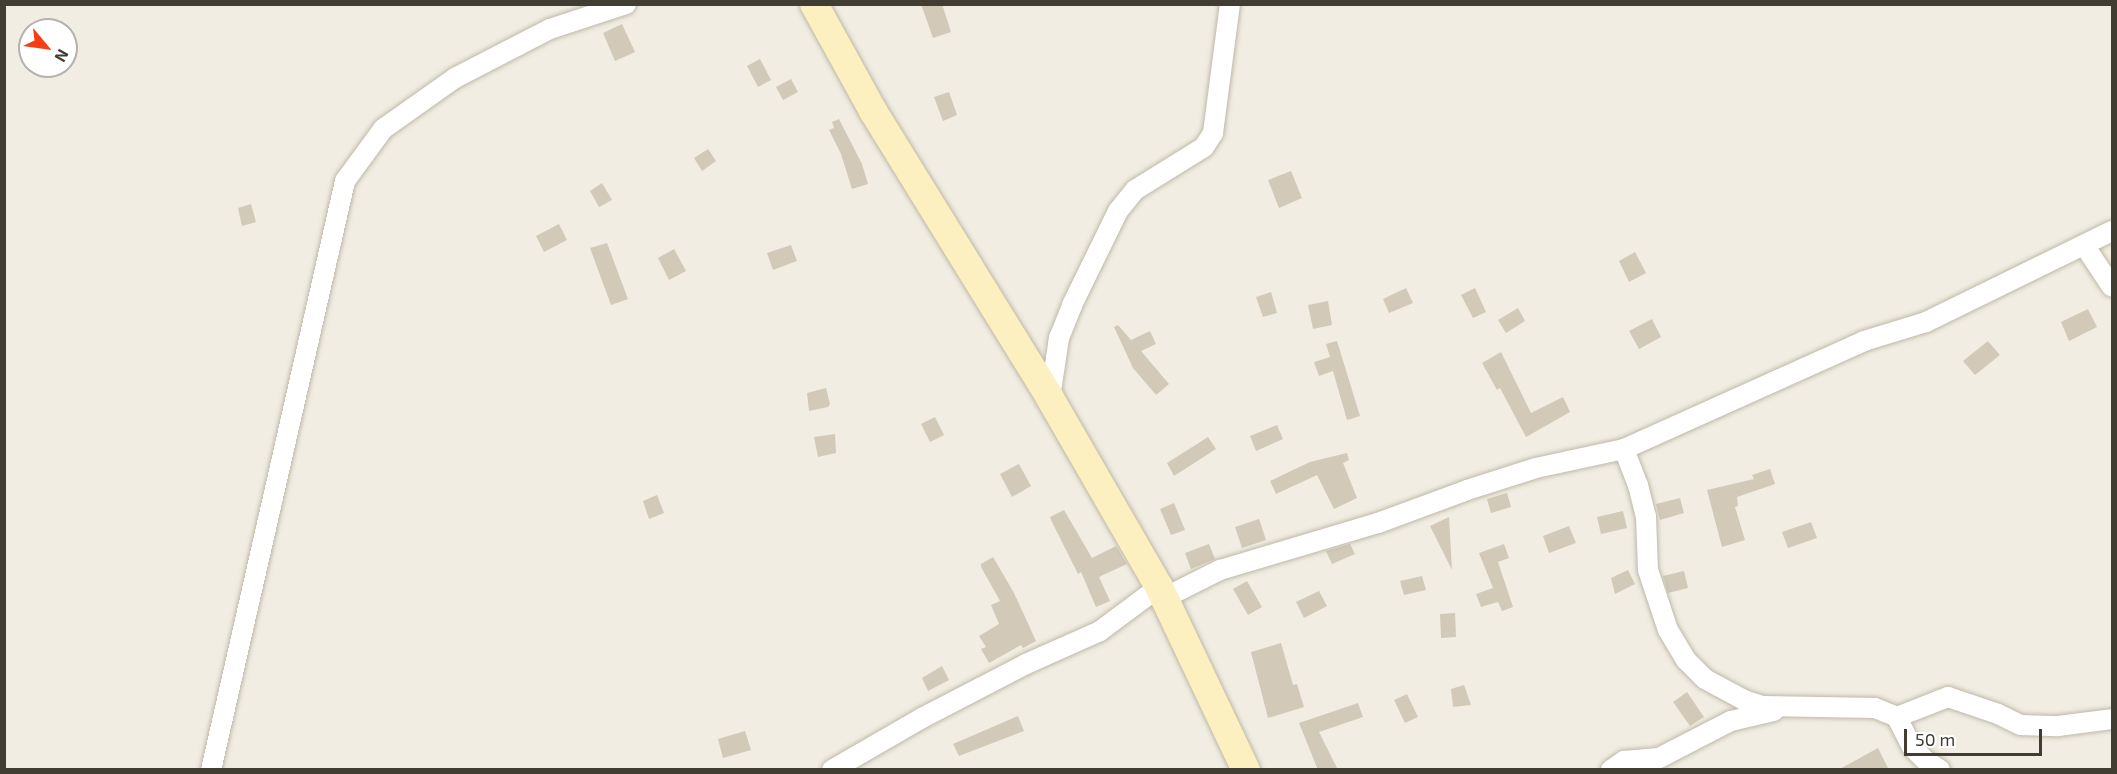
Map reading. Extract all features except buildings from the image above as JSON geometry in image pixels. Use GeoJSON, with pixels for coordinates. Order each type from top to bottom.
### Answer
{"type":"FeatureCollection","features":[{"type":"Feature","properties":{"kind":"street"},"geometry":{"type":"LineString","coordinates":[[212,770],[345,181],[383,129],[455,78],[550,29],[626,4]]}},
{"type":"Feature","properties":{"kind":"street"},"geometry":{"type":"LineString","coordinates":[[814,4],[873,111],[1050,398],[1161,592],[1246,770]]}},
{"type":"Feature","properties":{"kind":"street"},"geometry":{"type":"LineString","coordinates":[[1050,398],[1059,338],[1072,305],[1118,211],[1135,190],[1204,147],[1213,133],[1230,4]]}},
{"type":"Feature","properties":{"kind":"street"},"geometry":{"type":"LineString","coordinates":[[832,770],[953,701],[1026,664],[1100,631],[1161,592],[1220,570],[1378,523],[1467,490],[1536,468],[1624,449],[1864,341],[1926,322],[2112,231]]}},
{"type":"Feature","properties":{"kind":"street"},"geometry":{"type":"LineString","coordinates":[[2084,245],[2112,287]]}},
{"type":"Feature","properties":{"kind":"street"},"geometry":{"type":"LineString","coordinates":[[1624,449],[1638,485],[1646,516],[1648,570],[1668,630],[1686,660],[1705,679],[1744,700],[1763,706],[1875,708],[1897,717],[1912,747],[1926,761],[1940,770]]}},
{"type":"Feature","properties":{"kind":"street"},"geometry":{"type":"LineString","coordinates":[[1897,717],[1948,697],[1998,714],[2021,725],[2058,726],[2112,719]]}},
{"type":"Feature","properties":{"kind":"street"},"geometry":{"type":"LineString","coordinates":[[1611,770],[1624,761],[1659,758],[1739,718],[1789,708]]}}]}
